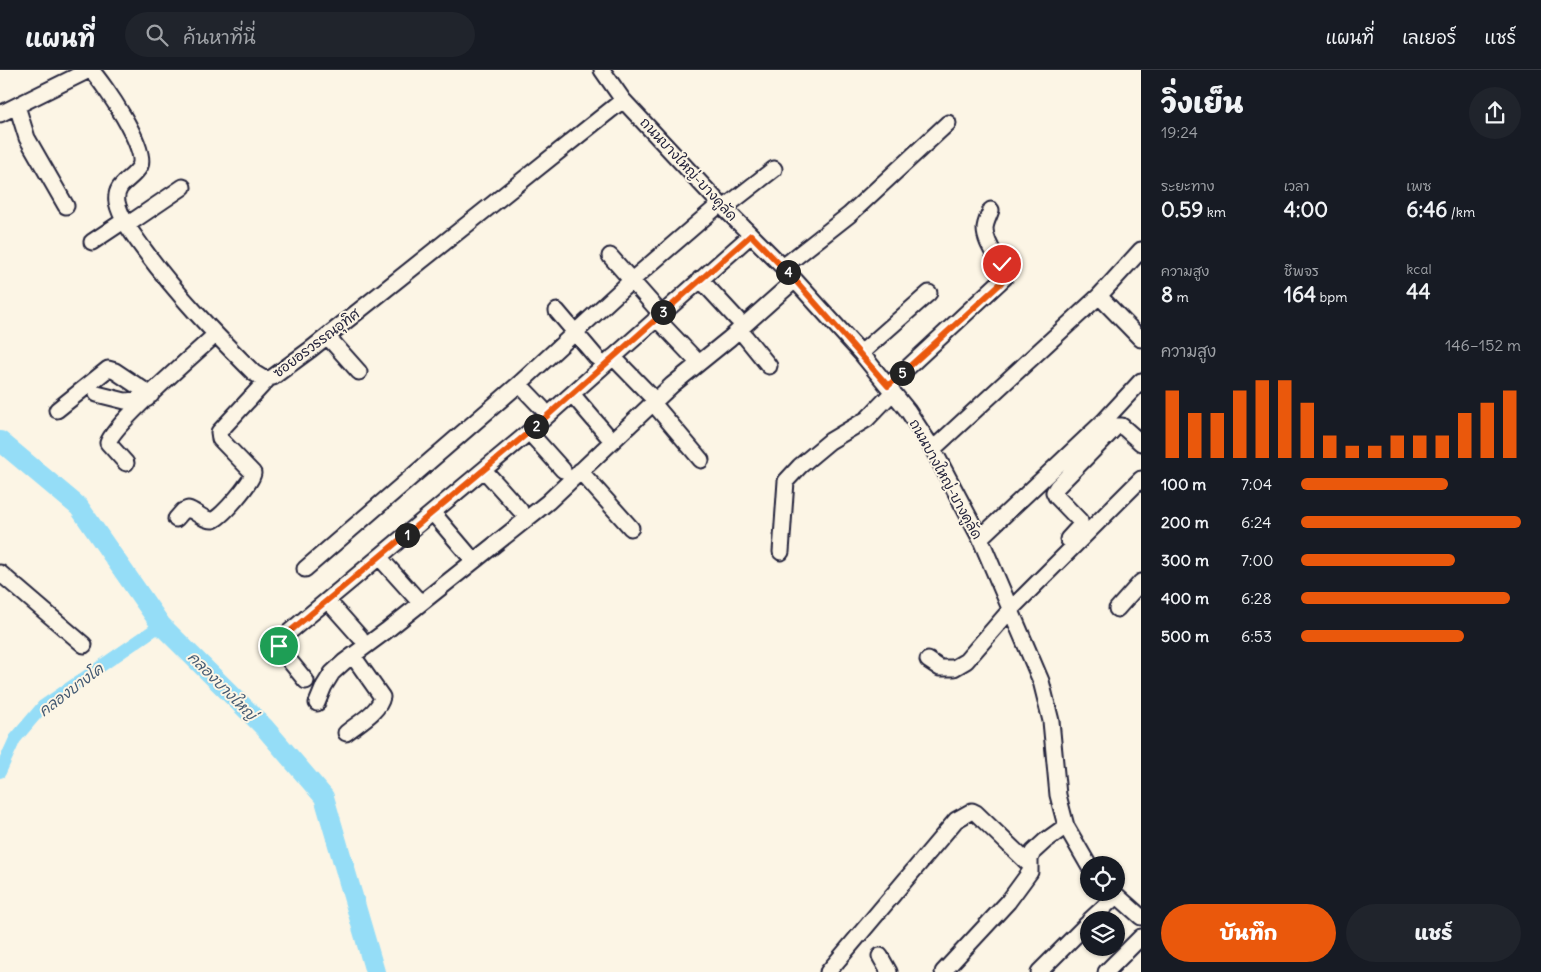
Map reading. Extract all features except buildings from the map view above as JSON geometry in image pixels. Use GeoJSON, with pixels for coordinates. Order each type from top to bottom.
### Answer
{"type":"FeatureCollection","features":[{"type":"Feature","properties":{"kind":"street","name":"ซอยอรวรรณอุทิศ"},"geometry":{"type":"LineString","coordinates":[[92,70],[115,101],[141,155],[139,168],[119,187],[117,193],[117,203],[126,222],[170,285],[215,335],[254,373],[264,379],[268,379],[327,336],[623,100]]}},
{"type":"Feature","properties":{"kind":"street"},"geometry":{"type":"LineString","coordinates":[[0,114],[92,70]]}},
{"type":"Feature","properties":{"kind":"street","name":"ถนนบางใหญ่-บางคูลัด"},"geometry":{"type":"LineString","coordinates":[[602,70],[623,100],[722,206],[784,267],[861,353],[908,411],[933,449],[980,538],[1041,681],[1051,722],[1058,795],[1066,826],[1083,856]]}},
{"type":"Feature","properties":{"kind":"street"},"geometry":{"type":"LineString","coordinates":[[17,106],[27,138],[66,206]]}},
{"type":"Feature","properties":{"kind":"street"},"geometry":{"type":"LineString","coordinates":[[784,267],[849,215],[948,123]]}},
{"type":"Feature","properties":{"kind":"street"},"geometry":{"type":"LineString","coordinates":[[305,569],[519,384],[632,280],[722,206],[774,169]]}},
{"type":"Feature","properties":{"kind":"street"},"geometry":{"type":"LineString","coordinates":[[92,242],[183,187]]}},
{"type":"Feature","properties":{"kind":"street"},"geometry":{"type":"LineString","coordinates":[[781,552],[786,481],[800,466],[830,442],[867,418],[891,389],[1005,277],[1002,264],[988,242],[985,228],[991,210]]}},
{"type":"Feature","properties":{"kind":"street"},"geometry":{"type":"LineString","coordinates":[[306,680],[280,649],[280,642],[529,432],[613,357],[655,312],[700,279],[751,235]]}},
{"type":"Feature","properties":{"kind":"street"},"geometry":{"type":"LineString","coordinates":[[933,449],[1098,296],[1141,250]]}},
{"type":"Feature","properties":{"kind":"street"},"geometry":{"type":"LineString","coordinates":[[610,256],[632,280],[655,312],[694,358]]}},
{"type":"Feature","properties":{"kind":"street"},"geometry":{"type":"LineString","coordinates":[[700,279],[738,324],[768,366]]}},
{"type":"Feature","properties":{"kind":"street"},"geometry":{"type":"LineString","coordinates":[[317,704],[324,686],[332,674],[548,502],[652,400],[672,385],[738,324],[795,280]]}},
{"type":"Feature","properties":{"kind":"street"},"geometry":{"type":"LineString","coordinates":[[861,353],[929,293]]}},
{"type":"Feature","properties":{"kind":"street"},"geometry":{"type":"LineString","coordinates":[[1098,296],[1141,338]]}},
{"type":"Feature","properties":{"kind":"street"},"geometry":{"type":"LineString","coordinates":[[557,311],[596,357]]}},
{"type":"Feature","properties":{"kind":"street"},"geometry":{"type":"LineString","coordinates":[[126,463],[108,443],[109,440],[123,422],[215,335]]}},
{"type":"Feature","properties":{"kind":"street"},"geometry":{"type":"LineString","coordinates":[[327,336],[359,372]]}},
{"type":"Feature","properties":{"kind":"street"},"geometry":{"type":"LineString","coordinates":[[613,357],[652,400],[701,460]]}},
{"type":"Feature","properties":{"kind":"street"},"geometry":{"type":"LineString","coordinates":[[57,410],[108,369],[115,371],[149,397]]}},
{"type":"Feature","properties":{"kind":"street"},"geometry":{"type":"LineString","coordinates":[[176,520],[183,511],[188,509],[207,520],[216,518],[253,478],[250,469],[220,439],[219,432],[268,379]]}},
{"type":"Feature","properties":{"kind":"street"},"geometry":{"type":"LineString","coordinates":[[980,538],[1104,422],[1141,381]]}},
{"type":"Feature","properties":{"kind":"street"},"geometry":{"type":"LineString","coordinates":[[519,384],[542,408]]}},
{"type":"Feature","properties":{"kind":"street"},"geometry":{"type":"LineString","coordinates":[[97,394],[125,401],[149,397]]}},
{"type":"Feature","properties":{"kind":"street"},"geometry":{"type":"LineString","coordinates":[[572,394],[607,434]]}},
{"type":"Feature","properties":{"kind":"street"},"geometry":{"type":"LineString","coordinates":[[1030,591],[1027,586],[1028,580],[1080,525],[1080,521],[1056,496],[1054,492],[1056,487],[1117,426],[1122,426],[1141,443]]}},
{"type":"Feature","properties":{"kind":"street"},"geometry":{"type":"LineString","coordinates":[[529,432],[563,470]]}},
{"type":"Feature","properties":{"kind":"street"},"geometry":{"type":"LineString","coordinates":[[484,470],[520,510]]}},
{"type":"Feature","properties":{"kind":"street"},"geometry":{"type":"LineString","coordinates":[[580,471],[631,528]]}},
{"type":"Feature","properties":{"kind":"street"},"geometry":{"type":"LineString","coordinates":[[928,660],[940,668],[954,668],[966,661],[1011,609],[1141,479]]}},
{"type":"Feature","properties":{"kind":"street"},"geometry":{"type":"LineString","coordinates":[[433,513],[466,553]]}},
{"type":"Feature","properties":{"kind":"street"},"geometry":{"type":"LineString","coordinates":[[380,558],[416,598]]}},
{"type":"Feature","properties":{"kind":"street"},"geometry":{"type":"LineString","coordinates":[[1,576],[84,645]]}},
{"type":"Feature","properties":{"kind":"street"},"geometry":{"type":"LineString","coordinates":[[1117,610],[1141,582]]}},
{"type":"Feature","properties":{"kind":"street"},"geometry":{"type":"LineString","coordinates":[[328,601],[360,637]]}},
{"type":"Feature","properties":{"kind":"street"},"geometry":{"type":"LineString","coordinates":[[346,733],[375,709],[381,702],[382,697],[353,656]]}},
{"type":"Feature","properties":{"kind":"street"},"geometry":{"type":"LineString","coordinates":[[828,972],[899,886],[963,814],[972,811],[976,813],[1030,865]]}},
{"type":"Feature","properties":{"kind":"street"},"geometry":{"type":"LineString","coordinates":[[942,972],[1008,902],[1030,872],[1033,852],[1066,826]]}},
{"type":"Feature","properties":{"kind":"street"},"geometry":{"type":"LineString","coordinates":[[1099,911],[1108,901]]}},
{"type":"Feature","properties":{"kind":"street"},"geometry":{"type":"LineString","coordinates":[[1122,901],[1141,917]]}},
{"type":"Feature","properties":{"kind":"street"},"geometry":{"type":"LineString","coordinates":[[1040,972],[1080,931]]}},
{"type":"Feature","properties":{"kind":"street"},"geometry":{"type":"LineString","coordinates":[[1106,972],[1141,936]]}},
{"type":"Feature","properties":{"kind":"street"},"geometry":{"type":"LineString","coordinates":[[880,956],[889,972]]}},
{"type":"Feature","properties":{"kind":"waterway","name":"คลองบางใหญ่"},"geometry":{"type":"LineString","coordinates":[[0,441],[79,507],[161,625],[264,727],[324,797],[375,972]]}},
{"type":"Feature","properties":{"kind":"waterway","name":"คลองบางโค"},"geometry":{"type":"LineString","coordinates":[[0,772],[15,739],[43,706],[161,625]]}},
{"type":"Feature","properties":{"kind":"route"},"geometry":{"type":"LineString","coordinates":[[279,646],[282,638],[529,432],[751,235],[784,267],[888,386],[1000,284],[1005,277],[1002,264]]}}]}
